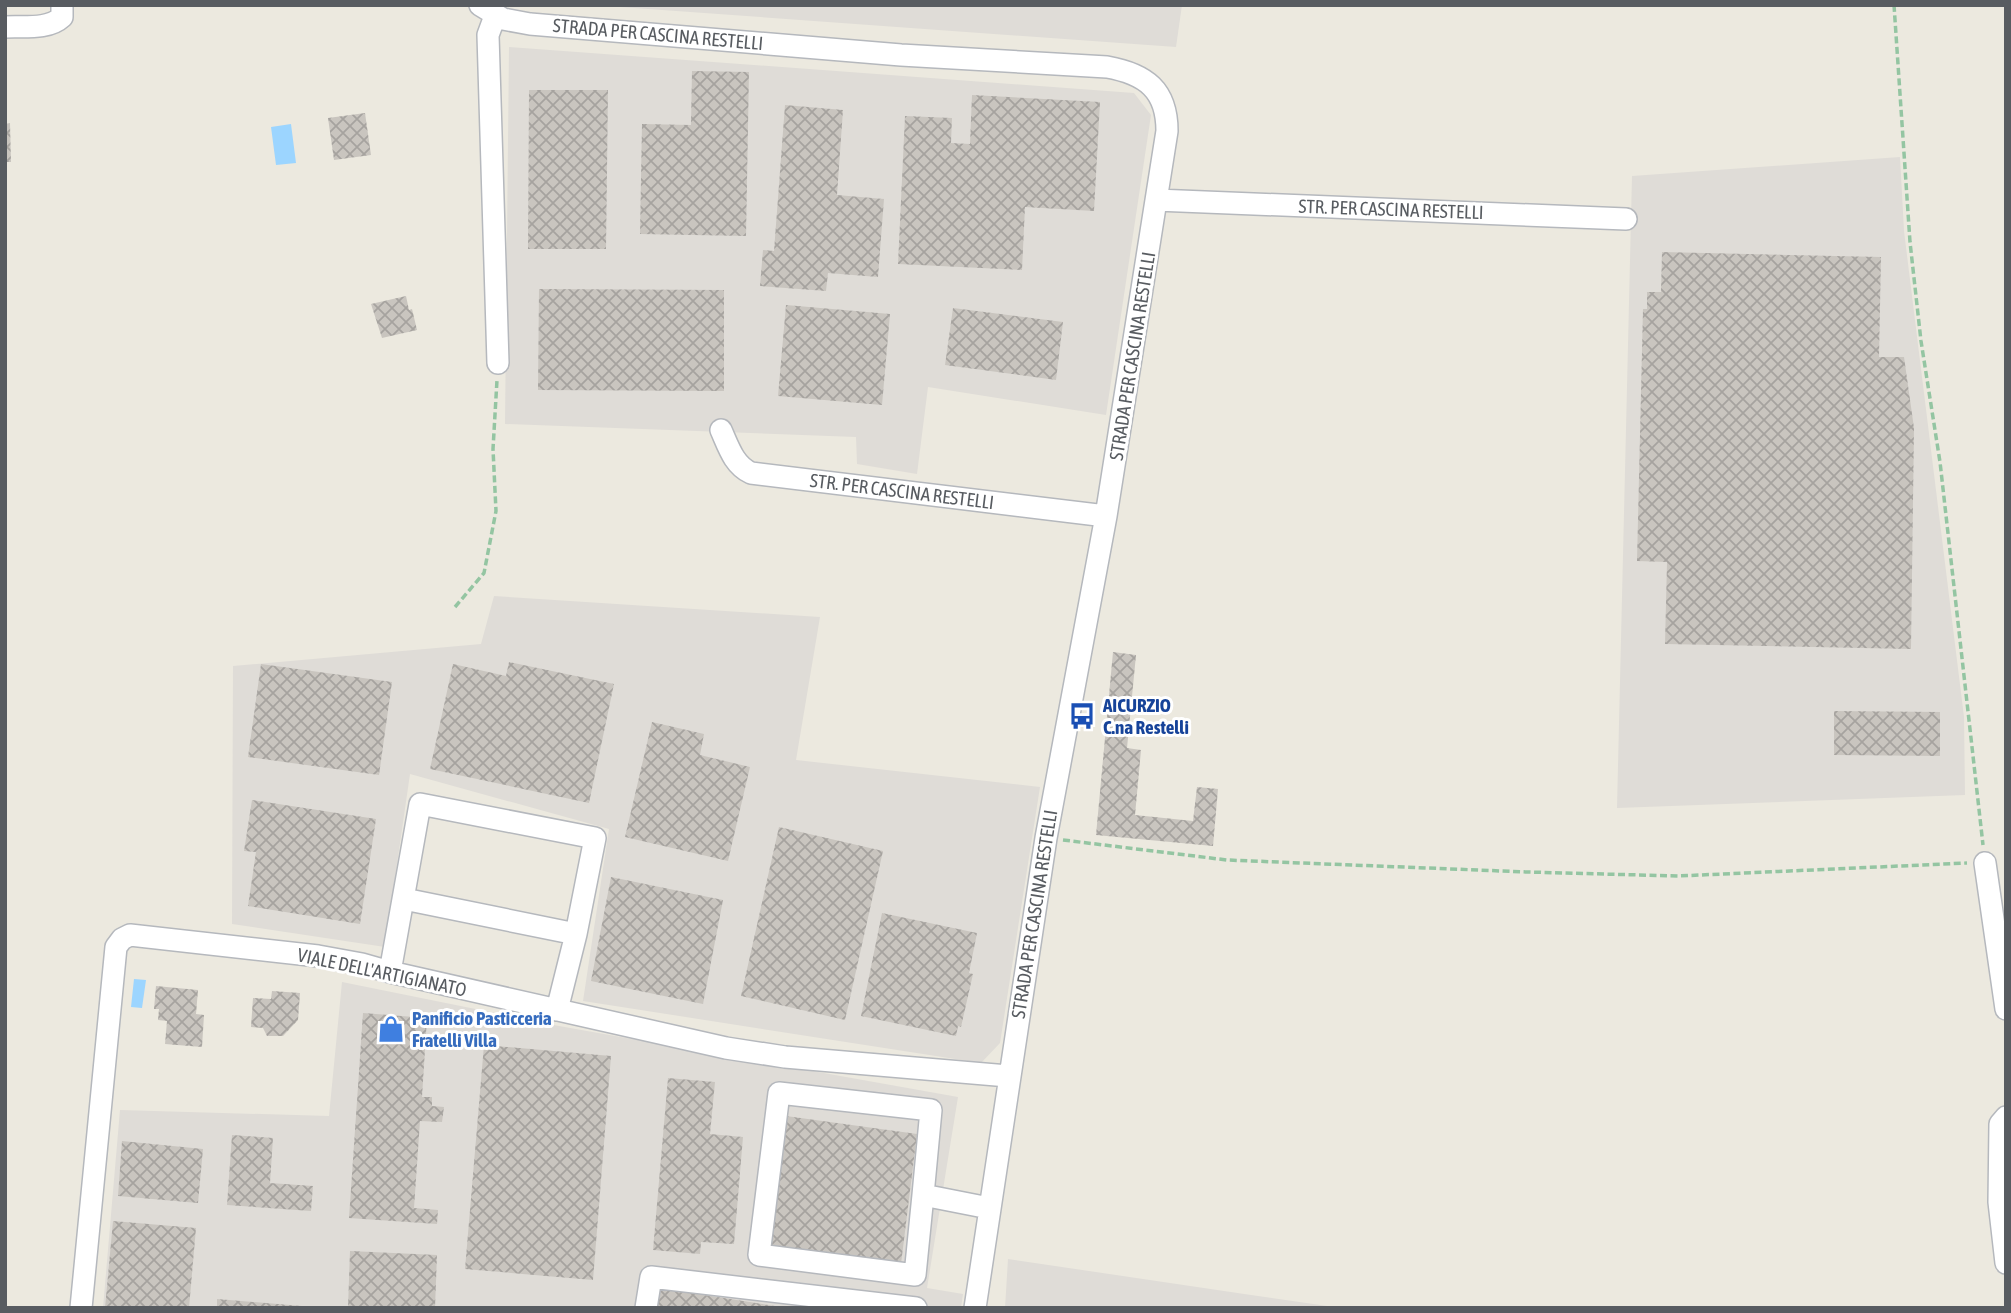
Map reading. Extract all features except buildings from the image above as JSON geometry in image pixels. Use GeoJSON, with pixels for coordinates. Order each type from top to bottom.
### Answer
{"type":"FeatureCollection","features":[{"type":"Feature","properties":{"kind":"street"},"geometry":{"type":"LineString","coordinates":[[5,27],[48,25],[56,22],[62,17],[62,5]]}},
{"type":"Feature","properties":{"kind":"street"},"geometry":{"type":"LineString","coordinates":[[488,11],[498,363]]}},
{"type":"Feature","properties":{"kind":"street","name":"STRADA PER CASCINA RESTELLI"},"geometry":{"type":"LineString","coordinates":[[488,11],[530,24],[901,55],[1107,67],[1143,78],[1156,90],[1166,114],[1167,131],[1106,516],[1046,838],[1008,1076],[976,1305]]}},
{"type":"Feature","properties":{"kind":"street","name":"STR. PER CASCINA RESTELLI"},"geometry":{"type":"LineString","coordinates":[[1156,200],[1626,219]]}},
{"type":"Feature","properties":{"kind":"street","name":"STR. PER CASCINA RESTELLI"},"geometry":{"type":"LineString","coordinates":[[722,430],[733,457],[741,468],[751,473],[1106,516]]}},
{"type":"Feature","properties":{"kind":"street"},"geometry":{"type":"LineString","coordinates":[[390,972],[420,804],[596,838],[557,1010]]}},
{"type":"Feature","properties":{"kind":"street"},"geometry":{"type":"LineString","coordinates":[[1985,863],[2006,1009]]}},
{"type":"Feature","properties":{"kind":"street"},"geometry":{"type":"LineString","coordinates":[[404,899],[576,934]]}},
{"type":"Feature","properties":{"kind":"street","name":"VIALE DELL'ARTIGIANATO"},"geometry":{"type":"LineString","coordinates":[[81,1308],[116,947],[122,939],[131,935],[318,956],[362,964],[726,1048],[785,1057],[1008,1076]]}},
{"type":"Feature","properties":{"kind":"street"},"geometry":{"type":"LineString","coordinates":[[779,1093],[931,1110],[923,1195],[915,1275],[759,1255],[779,1093]]}},
{"type":"Feature","properties":{"kind":"street"},"geometry":{"type":"LineString","coordinates":[[2006,1117],[2000,1124],[1999,1202],[2006,1263]]}},
{"type":"Feature","properties":{"kind":"street"},"geometry":{"type":"LineString","coordinates":[[923,1195],[989,1208]]}},
{"type":"Feature","properties":{"kind":"street"},"geometry":{"type":"LineString","coordinates":[[646,1308],[651,1277],[916,1308]]}},
{"type":"Feature","properties":{"kind":"path"},"geometry":{"type":"LineString","coordinates":[[1046,838],[1227,860],[1678,876],[1985,863],[1942,476],[1921,341],[1910,242],[1894,5]]}},
{"type":"Feature","properties":{"kind":"path"},"geometry":{"type":"LineString","coordinates":[[455,607],[484,573],[496,511],[493,449],[498,363]]}},
{"type":"Feature","properties":{"kind":"shaded area"},"geometry":{"type":"Polygon","coordinates":[[[592,5],[1182,5],[1176,47],[592,5]]]}},
{"type":"Feature","properties":{"kind":"shaded area"},"geometry":{"type":"Polygon","coordinates":[[[509,47],[1134,93],[1151,115],[1106,415],[928,387],[917,474],[857,464],[856,437],[505,424],[509,47]]]}},
{"type":"Feature","properties":{"kind":"shaded area"},"geometry":{"type":"Polygon","coordinates":[[[1900,157],[1904,231],[1964,717],[1965,795],[1617,808],[1632,176],[1900,157]]]}},
{"type":"Feature","properties":{"kind":"shaded area"},"geometry":{"type":"Polygon","coordinates":[[[494,596],[820,617],[796,760],[1040,787],[1000,1043],[981,1063],[583,1001],[609,829],[410,774],[385,947],[232,924],[233,666],[481,644],[494,596]]]}},
{"type":"Feature","properties":{"kind":"shaded area"},"geometry":{"type":"Polygon","coordinates":[[[342,982],[559,1026],[958,1097],[927,1288],[963,1294],[961,1308],[103,1308],[120,1110],[329,1116],[342,982]]]}},
{"type":"Feature","properties":{"kind":"shaded area"},"geometry":{"type":"Polygon","coordinates":[[[1008,1259],[1251,1295],[1341,1308],[1005,1308],[1008,1259]]]}},
{"type":"Feature","properties":{"kind":"water"},"geometry":{"type":"Polygon","coordinates":[[[291,124],[296,163],[276,165],[271,127],[291,124]]]}},
{"type":"Feature","properties":{"kind":"water"},"geometry":{"type":"Polygon","coordinates":[[[134,979],[146,980],[142,1008],[131,1007],[134,979]]]}},
{"type":"Feature","properties":{"kind":"place","name":"AICURZIO C.na Restelli"},"geometry":{"type":"Point","coordinates":[1082,716]}},
{"type":"Feature","properties":{"kind":"place","name":"Panificio Pasticceria Fratelli Villa"},"geometry":{"type":"Point","coordinates":[391,1029]}}]}
